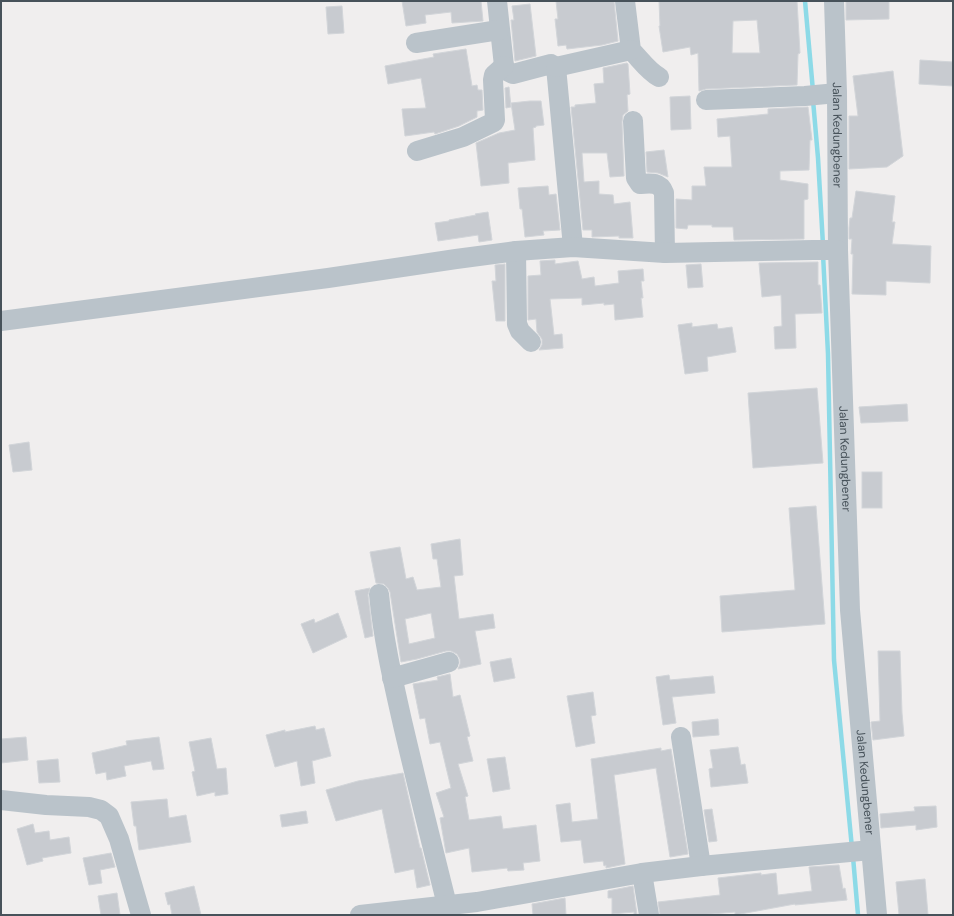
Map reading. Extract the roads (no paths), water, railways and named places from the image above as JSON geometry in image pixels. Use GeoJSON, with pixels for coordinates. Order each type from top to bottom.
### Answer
{"type":"FeatureCollection","features":[{"type":"Feature","properties":{"kind":"street"},"geometry":{"type":"LineString","coordinates":[[497,1],[504,66],[507,72],[513,74],[551,64],[556,67],[631,50]]}},
{"type":"Feature","properties":{"kind":"street"},"geometry":{"type":"LineString","coordinates":[[625,1],[631,50],[652,72],[659,77]]}},
{"type":"Feature","properties":{"kind":"street","name":"Jalan Kedungbener"},"geometry":{"type":"LineString","coordinates":[[834,1],[820,95],[850,610],[859,851],[877,915]]}},
{"type":"Feature","properties":{"kind":"street"},"geometry":{"type":"LineString","coordinates":[[416,43],[499,30]]}},
{"type":"Feature","properties":{"kind":"street"},"geometry":{"type":"LineString","coordinates":[[417,151],[462,137],[494,122],[493,80],[494,75],[504,66]]}},
{"type":"Feature","properties":{"kind":"street"},"geometry":{"type":"LineString","coordinates":[[556,67],[573,247]]}},
{"type":"Feature","properties":{"kind":"street"},"geometry":{"type":"LineString","coordinates":[[706,100],[820,95]]}},
{"type":"Feature","properties":{"kind":"street"},"geometry":{"type":"LineString","coordinates":[[633,121],[636,178],[640,184],[658,185],[662,187],[664,193],[665,252]]}},
{"type":"Feature","properties":{"kind":"street"},"geometry":{"type":"LineString","coordinates":[[1,321],[328,278],[516,251],[573,247],[665,252],[828,250]]}},
{"type":"Feature","properties":{"kind":"street"},"geometry":{"type":"LineString","coordinates":[[516,251],[517,324],[520,331],[531,342]]}},
{"type":"Feature","properties":{"kind":"street"},"geometry":{"type":"LineString","coordinates":[[379,594],[381,620],[392,678],[424,816],[447,905]]}},
{"type":"Feature","properties":{"kind":"street"},"geometry":{"type":"LineString","coordinates":[[392,678],[449,662]]}},
{"type":"Feature","properties":{"kind":"street"},"geometry":{"type":"LineString","coordinates":[[681,737],[701,866]]}},
{"type":"Feature","properties":{"kind":"street"},"geometry":{"type":"LineString","coordinates":[[1,800],[46,805],[89,807],[100,810],[109,816],[119,839],[141,915]]}},
{"type":"Feature","properties":{"kind":"street"},"geometry":{"type":"LineString","coordinates":[[360,915],[447,905],[478,908],[642,873],[859,851]]}},
{"type":"Feature","properties":{"kind":"street"},"geometry":{"type":"LineString","coordinates":[[642,873],[649,915]]}},
{"type":"Feature","properties":{"kind":"waterway"},"geometry":{"type":"LineString","coordinates":[[805,1],[813,91]]}},
{"type":"Feature","properties":{"kind":"waterway"},"geometry":{"type":"LineString","coordinates":[[813,100],[823,245]]}},
{"type":"Feature","properties":{"kind":"waterway"},"geometry":{"type":"LineString","coordinates":[[823,254],[828,354],[834,660],[852,848]]}},
{"type":"Feature","properties":{"kind":"waterway"},"geometry":{"type":"LineString","coordinates":[[853,857],[858,915]]}}]}
